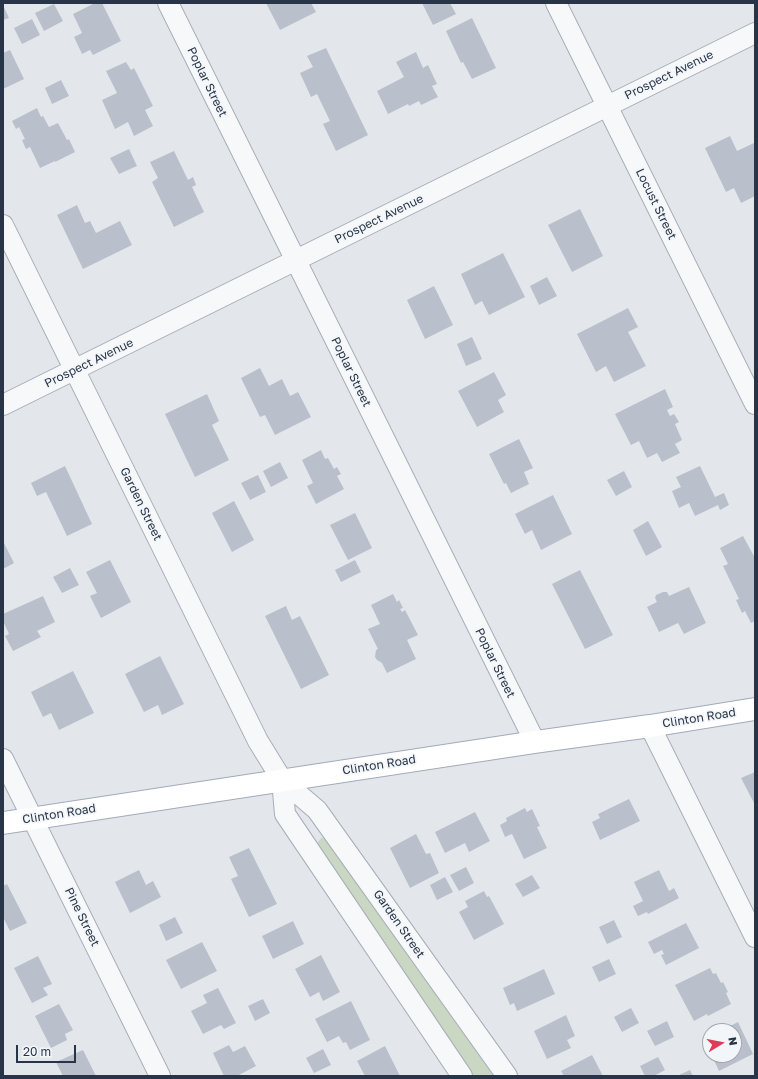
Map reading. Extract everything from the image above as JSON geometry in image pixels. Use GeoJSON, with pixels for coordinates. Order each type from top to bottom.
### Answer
{"type":"FeatureCollection","features":[{"type":"Feature","properties":{"kind":"main road","name":"Clinton Road"},"geometry":{"type":"LineString","coordinates":[[3,823],[535,742],[650,726],[755,708]]}},
{"type":"Feature","properties":{"kind":"street","name":"Poplar Street"},"geometry":{"type":"LineString","coordinates":[[168,3],[535,742]]}},
{"type":"Feature","properties":{"kind":"street","name":"Locust Street"},"geometry":{"type":"LineString","coordinates":[[556,3],[755,404]]}},
{"type":"Feature","properties":{"kind":"street","name":"Prospect Avenue"},"geometry":{"type":"LineString","coordinates":[[3,405],[755,33]]}},
{"type":"Feature","properties":{"kind":"street","name":"Garden Street"},"geometry":{"type":"LineString","coordinates":[[3,225],[258,741],[282,780],[317,810],[507,1076]]}},
{"type":"Feature","properties":{"kind":"street"},"geometry":{"type":"LineString","coordinates":[[650,726],[755,937]]}},
{"type":"Feature","properties":{"kind":"street","name":"Pine Street"},"geometry":{"type":"LineString","coordinates":[[3,759],[160,1076]]}},
{"type":"Feature","properties":{"kind":"street","name":"Garden Street"},"geometry":{"type":"LineString","coordinates":[[282,780],[285,814],[462,1076]]}},
{"type":"Feature","properties":{"kind":"green space"},"geometry":{"type":"Polygon","coordinates":[[[326,837],[503,1076],[466,1076],[318,851],[318,842],[321,838],[326,837]]]}},
{"type":"Feature","properties":{"kind":"building"},"geometry":{"type":"Polygon","coordinates":[[[95,3],[102,3],[121,41],[93,55],[90,50],[82,54],[74,37],[82,33],[73,14],[95,3]]]}},
{"type":"Feature","properties":{"kind":"building"},"geometry":{"type":"Polygon","coordinates":[[[266,3],[311,3],[316,12],[280,30],[266,3]]]}},
{"type":"Feature","properties":{"kind":"building"},"geometry":{"type":"Polygon","coordinates":[[[422,3],[450,3],[456,14],[433,25],[422,3]]]}},
{"type":"Feature","properties":{"kind":"building"},"geometry":{"type":"Polygon","coordinates":[[[54,4],[63,21],[44,31],[35,13],[54,4]]]}},
{"type":"Feature","properties":{"kind":"building"},"geometry":{"type":"Polygon","coordinates":[[[3,5],[9,18],[3,20],[3,5]]]}},
{"type":"Feature","properties":{"kind":"building"},"geometry":{"type":"Polygon","coordinates":[[[472,18],[496,68],[472,79],[463,62],[461,63],[446,31],[472,18]]]}},
{"type":"Feature","properties":{"kind":"building"},"geometry":{"type":"Polygon","coordinates":[[[32,19],[40,35],[22,44],[14,28],[32,19]]]}},
{"type":"Feature","properties":{"kind":"building"},"geometry":{"type":"Polygon","coordinates":[[[326,48],[368,135],[336,151],[323,124],[330,121],[317,94],[311,97],[300,73],[313,67],[307,56],[326,48]]]}},
{"type":"Feature","properties":{"kind":"building"},"geometry":{"type":"Polygon","coordinates":[[[10,50],[24,79],[3,89],[3,53],[10,50]]]}},
{"type":"Feature","properties":{"kind":"building"},"geometry":{"type":"Polygon","coordinates":[[[416,52],[423,68],[428,65],[437,84],[432,86],[438,97],[421,105],[419,101],[409,106],[408,104],[388,114],[377,91],[404,77],[396,62],[416,52]]]}},
{"type":"Feature","properties":{"kind":"building"},"geometry":{"type":"Polygon","coordinates":[[[126,62],[131,70],[134,68],[153,106],[145,110],[153,126],[134,136],[128,122],[115,129],[102,100],[117,93],[106,71],[126,62]]]}},
{"type":"Feature","properties":{"kind":"building"},"geometry":{"type":"Polygon","coordinates":[[[61,80],[69,96],[52,104],[45,88],[61,80]]]}},
{"type":"Feature","properties":{"kind":"building"},"geometry":{"type":"Polygon","coordinates":[[[37,108],[41,117],[43,116],[49,127],[58,123],[67,140],[69,139],[75,152],[40,168],[30,147],[26,149],[22,140],[25,139],[19,127],[16,129],[12,121],[37,108]]]}},
{"type":"Feature","properties":{"kind":"building"},"geometry":{"type":"Polygon","coordinates":[[[730,136],[737,151],[754,143],[755,145],[755,196],[741,203],[734,188],[726,192],[705,148],[730,136]]]}},
{"type":"Feature","properties":{"kind":"building"},"geometry":{"type":"Polygon","coordinates":[[[129,149],[137,166],[119,174],[110,158],[129,149]]]}},
{"type":"Feature","properties":{"kind":"building"},"geometry":{"type":"Polygon","coordinates":[[[174,151],[188,180],[193,177],[196,185],[192,187],[204,212],[174,227],[152,182],[158,178],[150,162],[174,151]]]}},
{"type":"Feature","properties":{"kind":"building"},"geometry":{"type":"Polygon","coordinates":[[[77,205],[85,223],[90,221],[96,233],[120,221],[132,245],[83,269],[57,215],[77,205]]]}},
{"type":"Feature","properties":{"kind":"building"},"geometry":{"type":"Polygon","coordinates":[[[580,209],[603,256],[572,272],[548,225],[580,209]]]}},
{"type":"Feature","properties":{"kind":"building"},"geometry":{"type":"Polygon","coordinates":[[[503,253],[525,297],[489,315],[482,301],[475,305],[461,274],[503,253]]]}},
{"type":"Feature","properties":{"kind":"building"},"geometry":{"type":"Polygon","coordinates":[[[547,277],[557,296],[539,305],[530,286],[547,277]]]}},
{"type":"Feature","properties":{"kind":"building"},"geometry":{"type":"Polygon","coordinates":[[[434,286],[453,325],[425,339],[407,300],[434,286]]]}},
{"type":"Feature","properties":{"kind":"building"},"geometry":{"type":"Polygon","coordinates":[[[628,308],[638,327],[628,332],[646,366],[614,382],[606,366],[596,372],[577,334],[628,308]]]}},
{"type":"Feature","properties":{"kind":"building"},"geometry":{"type":"Polygon","coordinates":[[[472,337],[482,359],[466,366],[457,344],[472,337]]]}},
{"type":"Feature","properties":{"kind":"building"},"geometry":{"type":"Polygon","coordinates":[[[260,368],[269,386],[282,379],[290,396],[298,392],[311,417],[275,435],[265,415],[260,417],[241,378],[260,368]]]}},
{"type":"Feature","properties":{"kind":"building"},"geometry":{"type":"Polygon","coordinates":[[[494,372],[506,395],[498,400],[504,412],[477,427],[458,391],[494,372]]]}},
{"type":"Feature","properties":{"kind":"building"},"geometry":{"type":"Polygon","coordinates":[[[665,389],[673,407],[667,410],[670,416],[674,414],[679,422],[675,424],[682,440],[675,444],[680,453],[662,462],[657,453],[647,458],[639,441],[631,445],[615,414],[665,389]]]}},
{"type":"Feature","properties":{"kind":"building"},"geometry":{"type":"Polygon","coordinates":[[[207,394],[219,421],[212,425],[229,460],[195,477],[165,414],[207,394]]]}},
{"type":"Feature","properties":{"kind":"building"},"geometry":{"type":"Polygon","coordinates":[[[519,439],[533,468],[524,472],[529,484],[511,493],[506,483],[504,484],[489,454],[519,439]]]}},
{"type":"Feature","properties":{"kind":"building"},"geometry":{"type":"Polygon","coordinates":[[[321,450],[325,459],[328,458],[334,469],[337,467],[341,474],[337,476],[344,489],[316,504],[307,486],[313,483],[302,460],[321,450]]]}},
{"type":"Feature","properties":{"kind":"building"},"geometry":{"type":"Polygon","coordinates":[[[280,462],[288,478],[271,487],[263,471],[280,462]]]}},
{"type":"Feature","properties":{"kind":"building"},"geometry":{"type":"Polygon","coordinates":[[[65,466],[92,524],[67,536],[46,492],[37,496],[31,483],[65,466]]]}},
{"type":"Feature","properties":{"kind":"building"},"geometry":{"type":"Polygon","coordinates":[[[700,466],[715,497],[724,493],[729,505],[720,510],[718,505],[695,516],[689,503],[679,508],[672,491],[681,487],[676,477],[700,466]]]}},
{"type":"Feature","properties":{"kind":"building"},"geometry":{"type":"Polygon","coordinates":[[[624,471],[632,487],[616,496],[607,480],[624,471]]]}},
{"type":"Feature","properties":{"kind":"building"},"geometry":{"type":"Polygon","coordinates":[[[258,475],[266,492],[250,500],[241,483],[258,475]]]}},
{"type":"Feature","properties":{"kind":"building"},"geometry":{"type":"Polygon","coordinates":[[[553,495],[572,534],[541,550],[532,530],[525,534],[515,514],[553,495]]]}},
{"type":"Feature","properties":{"kind":"building"},"geometry":{"type":"Polygon","coordinates":[[[234,501],[254,540],[232,552],[212,513],[234,501]]]}},
{"type":"Feature","properties":{"kind":"building"},"geometry":{"type":"Polygon","coordinates":[[[355,513],[372,548],[348,560],[330,525],[355,513]]]}},
{"type":"Feature","properties":{"kind":"building"},"geometry":{"type":"Polygon","coordinates":[[[648,521],[662,547],[646,556],[633,530],[648,521]]]}},
{"type":"Feature","properties":{"kind":"building"},"geometry":{"type":"Polygon","coordinates":[[[743,536],[755,558],[755,621],[751,623],[745,611],[742,613],[736,600],[739,599],[723,566],[728,564],[720,548],[743,536]]]}},
{"type":"Feature","properties":{"kind":"building"},"geometry":{"type":"Polygon","coordinates":[[[3,541],[14,563],[3,569],[3,541]]]}},
{"type":"Feature","properties":{"kind":"building"},"geometry":{"type":"Polygon","coordinates":[[[110,560],[131,602],[101,618],[90,596],[97,593],[86,572],[110,560]]]}},
{"type":"Feature","properties":{"kind":"building"},"geometry":{"type":"Polygon","coordinates":[[[355,560],[361,572],[341,582],[335,570],[355,560]]]}},
{"type":"Feature","properties":{"kind":"building"},"geometry":{"type":"Polygon","coordinates":[[[70,568],[79,585],[62,593],[53,577],[70,568]]]}},
{"type":"Feature","properties":{"kind":"building"},"geometry":{"type":"Polygon","coordinates":[[[580,570],[613,635],[585,649],[552,584],[580,570]]]}},
{"type":"Feature","properties":{"kind":"building"},"geometry":{"type":"Polygon","coordinates":[[[689,587],[706,623],[684,634],[678,623],[659,632],[647,607],[657,602],[655,598],[656,595],[667,592],[669,596],[689,587]]]}},
{"type":"Feature","properties":{"kind":"building"},"geometry":{"type":"Polygon","coordinates":[[[393,594],[397,602],[399,600],[403,608],[400,609],[402,612],[405,610],[418,635],[407,640],[416,659],[387,673],[382,663],[375,657],[376,650],[378,649],[368,629],[380,624],[371,605],[393,594]]]}},
{"type":"Feature","properties":{"kind":"building"},"geometry":{"type":"Polygon","coordinates":[[[43,596],[55,622],[37,631],[41,637],[13,651],[5,636],[9,634],[3,621],[3,614],[43,596]]]}},
{"type":"Feature","properties":{"kind":"building"},"geometry":{"type":"Polygon","coordinates":[[[286,606],[292,620],[300,616],[329,675],[301,689],[265,616],[286,606]]]}},
{"type":"Feature","properties":{"kind":"building"},"geometry":{"type":"Polygon","coordinates":[[[160,656],[184,704],[162,715],[158,705],[144,712],[125,674],[160,656]]]}},
{"type":"Feature","properties":{"kind":"building"},"geometry":{"type":"Polygon","coordinates":[[[73,671],[94,713],[59,730],[51,713],[43,717],[31,692],[73,671]]]}},
{"type":"Feature","properties":{"kind":"building"},"geometry":{"type":"Polygon","coordinates":[[[755,772],[755,805],[741,778],[755,772]]]}},
{"type":"Feature","properties":{"kind":"building"},"geometry":{"type":"Polygon","coordinates":[[[629,799],[640,821],[600,840],[592,822],[600,818],[598,814],[629,799]]]}},
{"type":"Feature","properties":{"kind":"building"},"geometry":{"type":"Polygon","coordinates":[[[525,808],[527,812],[532,809],[540,826],[537,827],[547,848],[524,859],[512,834],[505,837],[500,825],[507,821],[506,818],[525,808]]]}},
{"type":"Feature","properties":{"kind":"building"},"geometry":{"type":"Polygon","coordinates":[[[475,812],[490,841],[469,852],[465,843],[445,853],[435,832],[475,812]]]}},
{"type":"Feature","properties":{"kind":"building"},"geometry":{"type":"Polygon","coordinates":[[[416,834],[426,854],[430,853],[439,873],[410,888],[390,848],[416,834]]]}},
{"type":"Feature","properties":{"kind":"building"},"geometry":{"type":"Polygon","coordinates":[[[249,848],[277,904],[249,917],[231,879],[238,876],[229,857],[249,848]]]}},
{"type":"Feature","properties":{"kind":"building"},"geometry":{"type":"Polygon","coordinates":[[[466,867],[474,883],[459,891],[450,875],[466,867]]]}},
{"type":"Feature","properties":{"kind":"building"},"geometry":{"type":"Polygon","coordinates":[[[139,870],[146,885],[153,881],[161,897],[130,913],[115,882],[139,870]]]}},
{"type":"Feature","properties":{"kind":"building"},"geometry":{"type":"Polygon","coordinates":[[[659,870],[669,891],[674,888],[679,898],[648,914],[647,912],[638,916],[633,906],[643,901],[634,882],[659,870]]]}},
{"type":"Feature","properties":{"kind":"building"},"geometry":{"type":"Polygon","coordinates":[[[532,875],[540,888],[523,897],[515,884],[532,875]]]}},
{"type":"Feature","properties":{"kind":"building"},"geometry":{"type":"Polygon","coordinates":[[[445,877],[453,892],[437,900],[430,885],[445,877]]]}},
{"type":"Feature","properties":{"kind":"building"},"geometry":{"type":"Polygon","coordinates":[[[7,884],[27,923],[10,931],[4,919],[3,920],[3,886],[7,884]]]}},
{"type":"Feature","properties":{"kind":"building"},"geometry":{"type":"Polygon","coordinates":[[[484,891],[487,897],[489,896],[504,924],[474,940],[459,912],[468,907],[465,901],[484,891]]]}},
{"type":"Feature","properties":{"kind":"building"},"geometry":{"type":"Polygon","coordinates":[[[175,917],[183,933],[166,941],[159,925],[175,917]]]}},
{"type":"Feature","properties":{"kind":"building"},"geometry":{"type":"Polygon","coordinates":[[[614,920],[622,937],[607,944],[599,927],[614,920]]]}},
{"type":"Feature","properties":{"kind":"building"},"geometry":{"type":"Polygon","coordinates":[[[293,921],[304,944],[273,959],[262,936],[293,921]]]}},
{"type":"Feature","properties":{"kind":"building"},"geometry":{"type":"Polygon","coordinates":[[[686,923],[699,948],[666,965],[661,955],[664,954],[662,950],[654,954],[648,942],[686,923]]]}},
{"type":"Feature","properties":{"kind":"building"},"geometry":{"type":"Polygon","coordinates":[[[202,942],[217,971],[181,989],[166,960],[202,942]]]}},
{"type":"Feature","properties":{"kind":"building"},"geometry":{"type":"Polygon","coordinates":[[[321,955],[340,992],[323,1001],[319,992],[310,997],[295,969],[321,955]]]}},
{"type":"Feature","properties":{"kind":"building"},"geometry":{"type":"Polygon","coordinates":[[[38,956],[52,984],[43,988],[48,995],[32,1003],[14,968],[38,956]]]}},
{"type":"Feature","properties":{"kind":"building"},"geometry":{"type":"Polygon","coordinates":[[[609,959],[616,974],[599,982],[592,967],[609,959]]]}},
{"type":"Feature","properties":{"kind":"building"},"geometry":{"type":"Polygon","coordinates":[[[710,968],[713,974],[716,973],[721,983],[723,982],[728,992],[726,993],[731,1004],[708,1016],[707,1014],[694,1021],[675,985],[710,968]]]}},
{"type":"Feature","properties":{"kind":"building"},"geometry":{"type":"Polygon","coordinates":[[[544,969],[555,994],[517,1011],[514,1003],[510,1005],[503,988],[544,969]]]}},
{"type":"Feature","properties":{"kind":"building"},"geometry":{"type":"Polygon","coordinates":[[[218,988],[236,1023],[224,1029],[221,1025],[203,1034],[191,1011],[207,1003],[203,995],[218,988]]]}},
{"type":"Feature","properties":{"kind":"building"},"geometry":{"type":"Polygon","coordinates":[[[263,999],[270,1013],[255,1021],[248,1006],[263,999]]]}},
{"type":"Feature","properties":{"kind":"building"},"geometry":{"type":"Polygon","coordinates":[[[351,1001],[370,1040],[350,1050],[346,1042],[343,1043],[339,1036],[327,1042],[315,1019],[351,1001]]]}},
{"type":"Feature","properties":{"kind":"building"},"geometry":{"type":"Polygon","coordinates":[[[59,1004],[73,1030],[65,1034],[67,1040],[51,1048],[35,1016],[59,1004]]]}},
{"type":"Feature","properties":{"kind":"building"},"geometry":{"type":"Polygon","coordinates":[[[631,1008],[639,1023],[622,1032],[614,1017],[631,1008]]]}},
{"type":"Feature","properties":{"kind":"building"},"geometry":{"type":"Polygon","coordinates":[[[566,1015],[575,1036],[567,1040],[571,1048],[547,1059],[534,1031],[566,1015]]]}},
{"type":"Feature","properties":{"kind":"building"},"geometry":{"type":"Polygon","coordinates":[[[667,1021],[674,1037],[655,1046],[647,1031],[667,1021]]]}},
{"type":"Feature","properties":{"kind":"building"},"geometry":{"type":"Polygon","coordinates":[[[742,1031],[753,1054],[742,1060],[742,1031]]]}},
{"type":"Feature","properties":{"kind":"building"},"geometry":{"type":"Polygon","coordinates":[[[229,1045],[233,1052],[245,1046],[256,1066],[237,1076],[224,1076],[213,1053],[229,1045]]]}},
{"type":"Feature","properties":{"kind":"building"},"geometry":{"type":"Polygon","coordinates":[[[385,1046],[400,1076],[365,1076],[357,1061],[385,1046]]]}},
{"type":"Feature","properties":{"kind":"building"},"geometry":{"type":"Polygon","coordinates":[[[323,1049],[331,1065],[314,1073],[306,1058],[323,1049]]]}},
{"type":"Feature","properties":{"kind":"building"},"geometry":{"type":"Polygon","coordinates":[[[83,1050],[96,1076],[63,1076],[56,1062],[83,1050]]]}},
{"type":"Feature","properties":{"kind":"building"},"geometry":{"type":"Polygon","coordinates":[[[592,1055],[603,1076],[564,1076],[561,1071],[592,1055]]]}},
{"type":"Feature","properties":{"kind":"building"},"geometry":{"type":"Polygon","coordinates":[[[658,1057],[665,1070],[654,1076],[645,1076],[640,1066],[658,1057]]]}},
{"type":"Feature","properties":{"kind":"building"},"geometry":{"type":"Polygon","coordinates":[[[715,1063],[735,1063],[719,1071],[715,1063]]]}},
{"type":"Feature","properties":{"kind":"building"},"geometry":{"type":"Polygon","coordinates":[[[690,1070],[693,1076],[677,1076],[690,1070]]]}}]}
